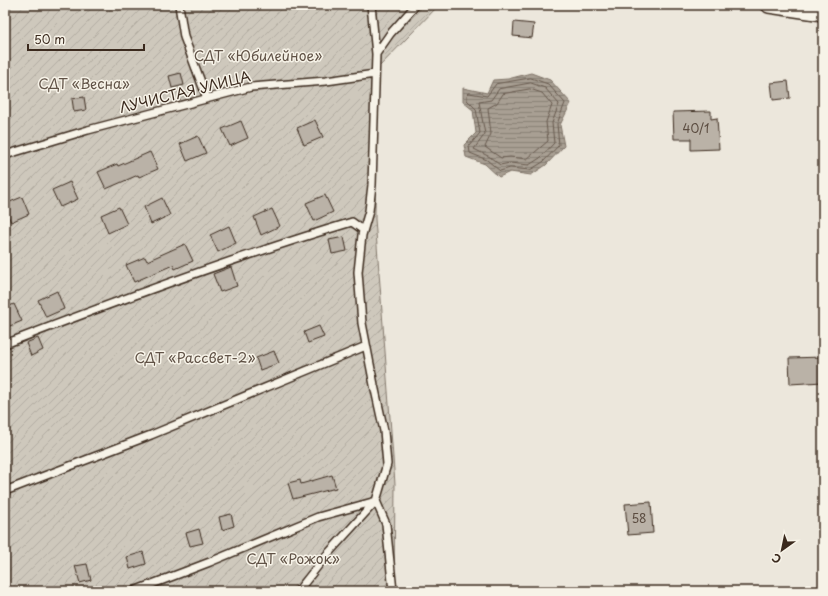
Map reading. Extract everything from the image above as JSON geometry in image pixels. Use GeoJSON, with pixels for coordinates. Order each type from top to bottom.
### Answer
{"type":"FeatureCollection","features":[{"type":"Feature","properties":{"kind":"street"},"geometry":{"type":"LineString","coordinates":[[769,5],[823,13]]}},
{"type":"Feature","properties":{"kind":"lane"},"geometry":{"type":"LineString","coordinates":[[179,5],[184,37],[207,98]]}},
{"type":"Feature","properties":{"kind":"lane"},"geometry":{"type":"LineString","coordinates":[[298,591],[324,558],[376,501],[387,464],[384,431],[362,324],[358,272],[363,230],[369,210],[372,185],[376,54],[371,5]]}},
{"type":"Feature","properties":{"kind":"lane"},"geometry":{"type":"LineString","coordinates":[[376,54],[390,34],[416,5]]}},
{"type":"Feature","properties":{"kind":"lane","name":"ЛУЧИСТАЯ УЛИЦА"},"geometry":{"type":"LineString","coordinates":[[5,155],[88,130],[251,87],[326,81],[375,74]]}},
{"type":"Feature","properties":{"kind":"lane"},"geometry":{"type":"LineString","coordinates":[[5,344],[169,283],[300,237],[352,222],[363,230]]}},
{"type":"Feature","properties":{"kind":"lane"},"geometry":{"type":"LineString","coordinates":[[5,491],[151,435],[366,346]]}},
{"type":"Feature","properties":{"kind":"lane"},"geometry":{"type":"LineString","coordinates":[[134,591],[210,562],[318,517],[376,501]]}},
{"type":"Feature","properties":{"kind":"lane"},"geometry":{"type":"LineString","coordinates":[[376,501],[386,524],[393,591]]}},
{"type":"Feature","properties":{"kind":"green space","name":"СДТ «Рассвет-2»"},"geometry":{"type":"Polygon","coordinates":[[[5,5],[439,5],[376,70],[375,219],[395,484],[394,591],[5,591],[5,5]]]}},
{"type":"Feature","properties":{"kind":"water"},"geometry":{"type":"Polygon","coordinates":[[[531,73],[550,80],[571,103],[560,125],[564,146],[546,165],[531,175],[510,172],[499,177],[485,164],[466,157],[464,145],[476,133],[473,110],[463,102],[463,88],[487,93],[493,80],[508,79],[531,73]]]}},
{"type":"Feature","properties":{"kind":"building"},"geometry":{"type":"Polygon","coordinates":[[[514,22],[534,24],[532,38],[513,36],[514,22]]]}},
{"type":"Feature","properties":{"kind":"building"},"geometry":{"type":"Polygon","coordinates":[[[181,73],[184,85],[172,88],[169,76],[181,73]]]}},
{"type":"Feature","properties":{"kind":"building"},"geometry":{"type":"Polygon","coordinates":[[[788,81],[790,98],[773,100],[771,83],[788,81]]]}},
{"type":"Feature","properties":{"kind":"building"},"geometry":{"type":"Polygon","coordinates":[[[84,97],[86,110],[74,112],[72,99],[84,97]]]}},
{"type":"Feature","properties":{"kind":"building"},"geometry":{"type":"Polygon","coordinates":[[[711,111],[711,119],[717,118],[719,149],[691,150],[691,139],[674,139],[673,112],[711,111]]]}},
{"type":"Feature","properties":{"kind":"building"},"geometry":{"type":"Polygon","coordinates":[[[315,120],[323,137],[304,145],[297,128],[315,120]]]}},
{"type":"Feature","properties":{"kind":"building"},"geometry":{"type":"Polygon","coordinates":[[[241,121],[248,138],[230,146],[222,129],[241,121]]]}},
{"type":"Feature","properties":{"kind":"building"},"geometry":{"type":"Polygon","coordinates":[[[198,136],[206,153],[187,161],[180,144],[198,136]]]}},
{"type":"Feature","properties":{"kind":"building"},"geometry":{"type":"Polygon","coordinates":[[[150,152],[158,169],[139,177],[138,175],[106,189],[98,172],[117,164],[118,166],[150,152]]]}},
{"type":"Feature","properties":{"kind":"building"},"geometry":{"type":"Polygon","coordinates":[[[70,182],[78,199],[60,207],[52,190],[70,182]]]}},
{"type":"Feature","properties":{"kind":"building"},"geometry":{"type":"Polygon","coordinates":[[[325,195],[333,212],[314,221],[306,203],[325,195]]]}},
{"type":"Feature","properties":{"kind":"building"},"geometry":{"type":"Polygon","coordinates":[[[22,197],[29,214],[11,222],[5,209],[5,204],[22,197]]]}},
{"type":"Feature","properties":{"kind":"building"},"geometry":{"type":"Polygon","coordinates":[[[162,198],[170,215],[151,224],[144,207],[162,198]]]}},
{"type":"Feature","properties":{"kind":"building"},"geometry":{"type":"Polygon","coordinates":[[[119,207],[127,224],[108,233],[101,215],[119,207]]]}},
{"type":"Feature","properties":{"kind":"building"},"geometry":{"type":"Polygon","coordinates":[[[272,209],[280,226],[261,235],[254,217],[272,209]]]}},
{"type":"Feature","properties":{"kind":"building"},"geometry":{"type":"Polygon","coordinates":[[[229,226],[236,243],[218,252],[210,235],[229,226]]]}},
{"type":"Feature","properties":{"kind":"building"},"geometry":{"type":"Polygon","coordinates":[[[344,237],[347,251],[332,254],[329,240],[344,237]]]}},
{"type":"Feature","properties":{"kind":"building"},"geometry":{"type":"Polygon","coordinates":[[[185,244],[193,261],[175,269],[173,265],[134,282],[126,265],[145,257],[147,261],[185,244]]]}},
{"type":"Feature","properties":{"kind":"building"},"geometry":{"type":"Polygon","coordinates":[[[231,267],[237,286],[220,292],[213,274],[231,267]]]}},
{"type":"Feature","properties":{"kind":"building"},"geometry":{"type":"Polygon","coordinates":[[[57,291],[64,309],[46,317],[38,300],[57,291]]]}},
{"type":"Feature","properties":{"kind":"building"},"geometry":{"type":"Polygon","coordinates":[[[14,304],[22,321],[5,328],[5,308],[14,304]]]}},
{"type":"Feature","properties":{"kind":"building"},"geometry":{"type":"Polygon","coordinates":[[[319,326],[324,337],[308,343],[304,332],[319,326]]]}},
{"type":"Feature","properties":{"kind":"building"},"geometry":{"type":"Polygon","coordinates":[[[38,338],[43,350],[31,356],[26,343],[38,338]]]}},
{"type":"Feature","properties":{"kind":"building"},"geometry":{"type":"Polygon","coordinates":[[[274,351],[279,363],[260,370],[256,358],[274,351]]]}},
{"type":"Feature","properties":{"kind":"building"},"geometry":{"type":"Polygon","coordinates":[[[823,357],[823,382],[790,384],[789,358],[823,357]]]}},
{"type":"Feature","properties":{"kind":"building"},"geometry":{"type":"Polygon","coordinates":[[[332,475],[336,488],[293,499],[288,483],[300,480],[301,484],[332,475]]]}},
{"type":"Feature","properties":{"kind":"building"},"geometry":{"type":"Polygon","coordinates":[[[651,502],[653,533],[628,535],[625,504],[651,502]]]}},
{"type":"Feature","properties":{"kind":"building"},"geometry":{"type":"Polygon","coordinates":[[[231,514],[234,526],[222,530],[219,517],[231,514]]]}},
{"type":"Feature","properties":{"kind":"building"},"geometry":{"type":"Polygon","coordinates":[[[199,529],[203,543],[190,546],[186,533],[199,529]]]}},
{"type":"Feature","properties":{"kind":"building"},"geometry":{"type":"Polygon","coordinates":[[[143,552],[146,564],[130,569],[127,557],[143,552]]]}},
{"type":"Feature","properties":{"kind":"building"},"geometry":{"type":"Polygon","coordinates":[[[87,564],[91,580],[80,583],[75,566],[87,564]]]}},
{"type":"Feature","properties":{"kind":"park label","name":"СДТ «Юбилейное»"},"geometry":{"type":"Point","coordinates":[258,56]}},
{"type":"Feature","properties":{"kind":"park label","name":"СДТ «Весна»"},"geometry":{"type":"Point","coordinates":[84,84]}},
{"type":"Feature","properties":{"kind":"park label","name":"СДТ «Рожок»"},"geometry":{"type":"Point","coordinates":[293,559]}}]}
